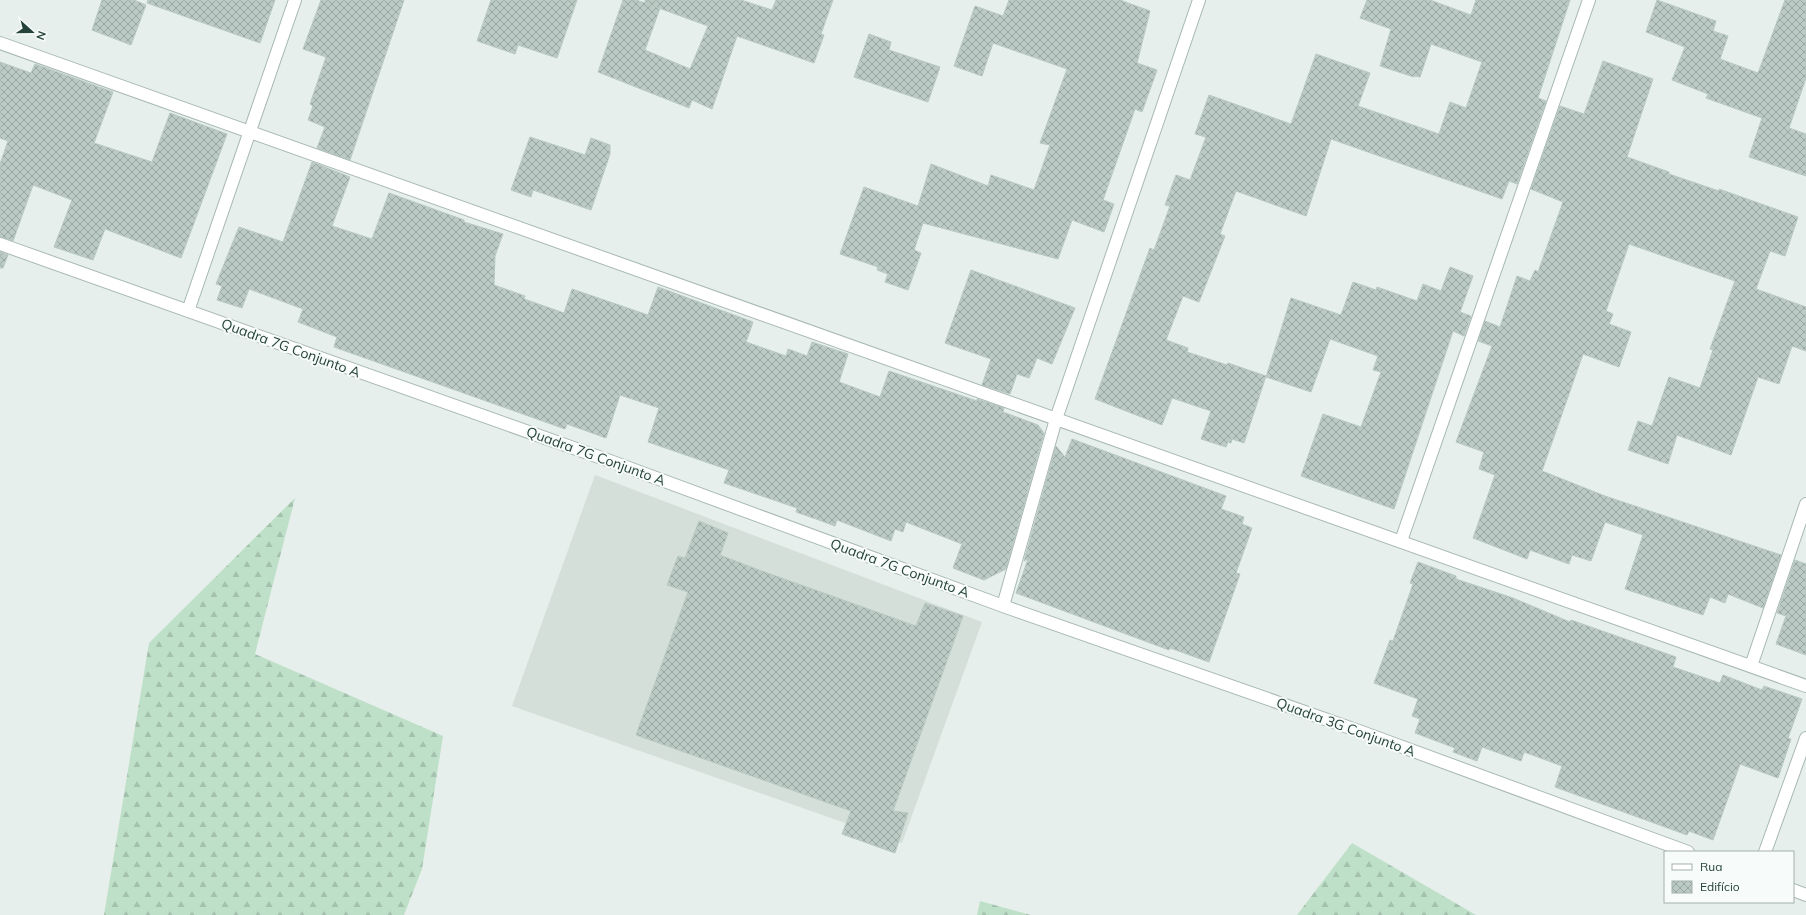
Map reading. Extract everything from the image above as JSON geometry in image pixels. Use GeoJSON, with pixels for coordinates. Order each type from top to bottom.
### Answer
{"type":"FeatureCollection","features":[{"type":"Feature","properties":{"kind":"street"},"geometry":{"type":"LineString","coordinates":[[188,311],[295,0]]}},
{"type":"Feature","properties":{"kind":"street"},"geometry":{"type":"LineString","coordinates":[[1003,606],[1056,419],[1199,0]]}},
{"type":"Feature","properties":{"kind":"street"},"geometry":{"type":"LineString","coordinates":[[1401,542],[1588,0]]}},
{"type":"Feature","properties":{"kind":"street"},"geometry":{"type":"LineString","coordinates":[[0,43],[1806,686]]}},
{"type":"Feature","properties":{"kind":"street","name":"Quadra 7G Conjunto A"},"geometry":{"type":"LineString","coordinates":[[0,244],[610,461],[1003,606]]}},
{"type":"Feature","properties":{"kind":"street"},"geometry":{"type":"LineString","coordinates":[[1751,666],[1806,504]]}},
{"type":"Feature","properties":{"kind":"street","name":"Quadra 3G Conjunto A"},"geometry":{"type":"LineString","coordinates":[[1003,606],[1359,731],[1685,851]]}},
{"type":"Feature","properties":{"kind":"street"},"geometry":{"type":"LineString","coordinates":[[1765,851],[1806,738]]}},
{"type":"Feature","properties":{"kind":"street"},"geometry":{"type":"LineString","coordinates":[[1794,890],[1806,895]]}},
{"type":"Feature","properties":{"kind":"shaded area"},"geometry":{"type":"Polygon","coordinates":[[[595,475],[982,622],[902,843],[512,706],[595,475]]]}},
{"type":"Feature","properties":{"kind":"green space"},"geometry":{"type":"Polygon","coordinates":[[[295,498],[255,654],[443,736],[422,869],[404,915],[104,915],[149,643],[295,498]]]}},
{"type":"Feature","properties":{"kind":"green space"},"geometry":{"type":"Polygon","coordinates":[[[1352,843],[1476,915],[1297,915],[1352,843]]]}},
{"type":"Feature","properties":{"kind":"green space"},"geometry":{"type":"Polygon","coordinates":[[[980,901],[1031,915],[977,915],[980,901]]]}},
{"type":"Feature","properties":{"kind":"building"},"geometry":{"type":"Polygon","coordinates":[[[102,0],[134,0],[146,5],[131,45],[92,30],[102,0]]]}},
{"type":"Feature","properties":{"kind":"building"},"geometry":{"type":"Polygon","coordinates":[[[148,0],[275,0],[260,43],[147,3],[148,0]]]}},
{"type":"Feature","properties":{"kind":"building"},"geometry":{"type":"Polygon","coordinates":[[[321,0],[404,0],[350,160],[317,148],[325,127],[308,120],[313,106],[310,104],[326,57],[303,49],[321,0]]]}},
{"type":"Feature","properties":{"kind":"building"},"geometry":{"type":"Polygon","coordinates":[[[491,0],[577,0],[557,58],[518,45],[515,54],[477,41],[491,0]]]}},
{"type":"Feature","properties":{"kind":"building"},"geometry":{"type":"Polygon","coordinates":[[[623,0],[636,0],[645,3],[645,0],[741,0],[772,10],[776,0],[833,0],[821,34],[824,35],[814,63],[737,36],[712,109],[692,100],[689,108],[598,72],[623,0]],[[660,8],[645,50],[690,69],[708,26],[660,8]]]}},
{"type":"Feature","properties":{"kind":"building"},"geometry":{"type":"Polygon","coordinates":[[[1009,0],[1120,0],[1150,11],[1137,63],[1157,70],[1142,112],[1135,109],[1103,200],[1114,204],[1104,232],[1072,220],[1058,259],[923,223],[914,250],[921,253],[908,290],[885,282],[888,274],[877,270],[878,267],[840,254],[864,187],[918,206],[931,164],[988,186],[991,175],[1034,190],[1050,145],[1040,143],[1067,69],[993,43],[982,76],[954,66],[975,6],[1003,16],[1009,0]]]}},
{"type":"Feature","properties":{"kind":"building"},"geometry":{"type":"Polygon","coordinates":[[[1367,0],[1430,0],[1471,15],[1476,0],[1570,0],[1538,98],[1546,101],[1517,184],[1509,181],[1502,199],[1331,139],[1306,216],[1236,191],[1220,234],[1225,236],[1199,302],[1183,296],[1166,340],[1188,348],[1187,352],[1227,365],[1228,363],[1266,376],[1244,443],[1232,439],[1231,443],[1228,442],[1226,447],[1201,439],[1211,411],[1172,398],[1162,425],[1095,399],[1150,248],[1154,250],[1170,206],[1165,205],[1176,175],[1190,180],[1206,137],[1195,134],[1209,95],[1291,124],[1316,54],[1370,73],[1358,106],[1439,134],[1450,102],[1466,108],[1482,62],[1431,44],[1420,77],[1414,77],[1380,66],[1391,29],[1360,18],[1367,0]]]}},
{"type":"Feature","properties":{"kind":"building"},"geometry":{"type":"Polygon","coordinates":[[[1657,0],[1716,21],[1713,31],[1728,36],[1720,59],[1758,73],[1785,0],[1806,0],[1806,78],[1789,128],[1806,134],[1806,176],[1749,157],[1762,118],[1706,98],[1708,94],[1672,80],[1685,47],[1646,32],[1657,0]]]}},
{"type":"Feature","properties":{"kind":"building"},"geometry":{"type":"Polygon","coordinates":[[[869,34],[891,42],[889,50],[940,67],[928,102],[854,77],[869,34]]]}},
{"type":"Feature","properties":{"kind":"building"},"geometry":{"type":"Polygon","coordinates":[[[1603,61],[1653,79],[1627,157],[1669,172],[1669,174],[1719,191],[1719,189],[1798,217],[1785,256],[1770,251],[1756,289],[1806,307],[1806,351],[1792,346],[1779,384],[1758,377],[1731,455],[1677,435],[1668,464],[1628,450],[1638,421],[1652,426],[1669,377],[1700,388],[1713,350],[1710,349],[1735,281],[1629,244],[1606,311],[1613,314],[1609,324],[1631,332],[1619,367],[1583,354],[1542,471],[1605,496],[1781,555],[1763,608],[1728,594],[1725,603],[1710,597],[1703,615],[1625,589],[1643,535],[1605,522],[1591,561],[1572,555],[1569,564],[1530,550],[1527,559],[1473,538],[1495,475],[1479,469],[1484,452],[1456,442],[1492,346],[1478,341],[1485,321],[1500,327],[1517,276],[1530,281],[1535,270],[1538,272],[1563,202],[1531,189],[1560,106],[1584,114],[1603,61]]]}},
{"type":"Feature","properties":{"kind":"building"},"geometry":{"type":"Polygon","coordinates":[[[0,62],[31,73],[35,64],[113,92],[94,143],[152,162],[170,113],[227,134],[181,258],[105,229],[93,260],[54,247],[72,200],[33,185],[13,241],[0,237],[0,164],[8,141],[0,138],[0,62]]]}},
{"type":"Feature","properties":{"kind":"building"},"geometry":{"type":"Polygon","coordinates":[[[530,137],[585,155],[591,138],[610,145],[610,154],[591,210],[533,190],[531,197],[511,190],[530,137]]]}},
{"type":"Feature","properties":{"kind":"building"},"geometry":{"type":"Polygon","coordinates":[[[312,162],[350,177],[332,226],[372,239],[389,193],[464,220],[464,222],[503,234],[495,256],[494,285],[525,296],[524,299],[564,313],[572,289],[648,315],[658,287],[753,322],[746,342],[786,356],[788,349],[807,356],[812,342],[848,354],[839,382],[880,397],[889,371],[977,401],[977,399],[1004,408],[1003,412],[1038,425],[1044,433],[1006,569],[984,580],[953,568],[962,544],[906,522],[903,532],[895,529],[891,541],[837,520],[835,526],[796,512],[797,508],[724,483],[729,470],[648,442],[659,408],[620,395],[606,438],[567,424],[565,429],[334,347],[337,337],[298,322],[303,309],[249,289],[242,308],[217,300],[222,286],[216,284],[239,227],[283,242],[312,162]]]}},
{"type":"Feature","properties":{"kind":"building"},"geometry":{"type":"Polygon","coordinates":[[[0,252],[8,255],[3,268],[0,268],[0,252]]]}},
{"type":"Feature","properties":{"kind":"building"},"geometry":{"type":"Polygon","coordinates":[[[1450,267],[1473,276],[1460,312],[1471,316],[1464,336],[1453,331],[1394,509],[1301,476],[1323,414],[1361,427],[1381,372],[1373,370],[1378,356],[1330,339],[1311,392],[1266,377],[1291,298],[1341,315],[1353,282],[1376,290],[1377,287],[1417,301],[1423,284],[1441,291],[1450,267]]]}},
{"type":"Feature","properties":{"kind":"building"},"geometry":{"type":"Polygon","coordinates":[[[971,270],[1075,308],[1052,364],[1037,358],[1029,378],[1017,374],[1010,394],[982,385],[991,359],[945,343],[971,270]]]}},
{"type":"Feature","properties":{"kind":"building"},"geometry":{"type":"Polygon","coordinates":[[[1072,439],[1226,496],[1221,509],[1244,517],[1242,524],[1252,528],[1236,573],[1240,574],[1209,662],[1170,648],[1169,650],[1016,593],[1028,559],[1024,561],[1056,446],[1065,457],[1072,439]]]}},
{"type":"Feature","properties":{"kind":"building"},"geometry":{"type":"Polygon","coordinates":[[[699,521],[728,533],[720,555],[759,570],[916,626],[925,603],[963,616],[893,811],[908,813],[895,853],[842,834],[851,811],[636,735],[688,592],[667,585],[678,556],[685,558],[699,521]]]}},
{"type":"Feature","properties":{"kind":"building"},"geometry":{"type":"Polygon","coordinates":[[[1795,560],[1806,564],[1806,655],[1776,644],[1786,616],[1777,613],[1795,560]]]}},
{"type":"Feature","properties":{"kind":"building"},"geometry":{"type":"Polygon","coordinates":[[[1418,562],[1456,576],[1456,579],[1513,598],[1570,622],[1571,620],[1676,657],[1673,667],[1720,683],[1723,675],[1762,690],[1764,686],[1802,699],[1788,738],[1791,739],[1778,778],[1740,764],[1713,840],[1689,831],[1687,835],[1555,787],[1562,766],[1524,752],[1521,761],[1482,747],[1477,761],[1453,752],[1455,748],[1415,733],[1420,719],[1412,716],[1418,699],[1374,683],[1390,640],[1393,641],[1413,584],[1410,583],[1418,562]]]}}]}
